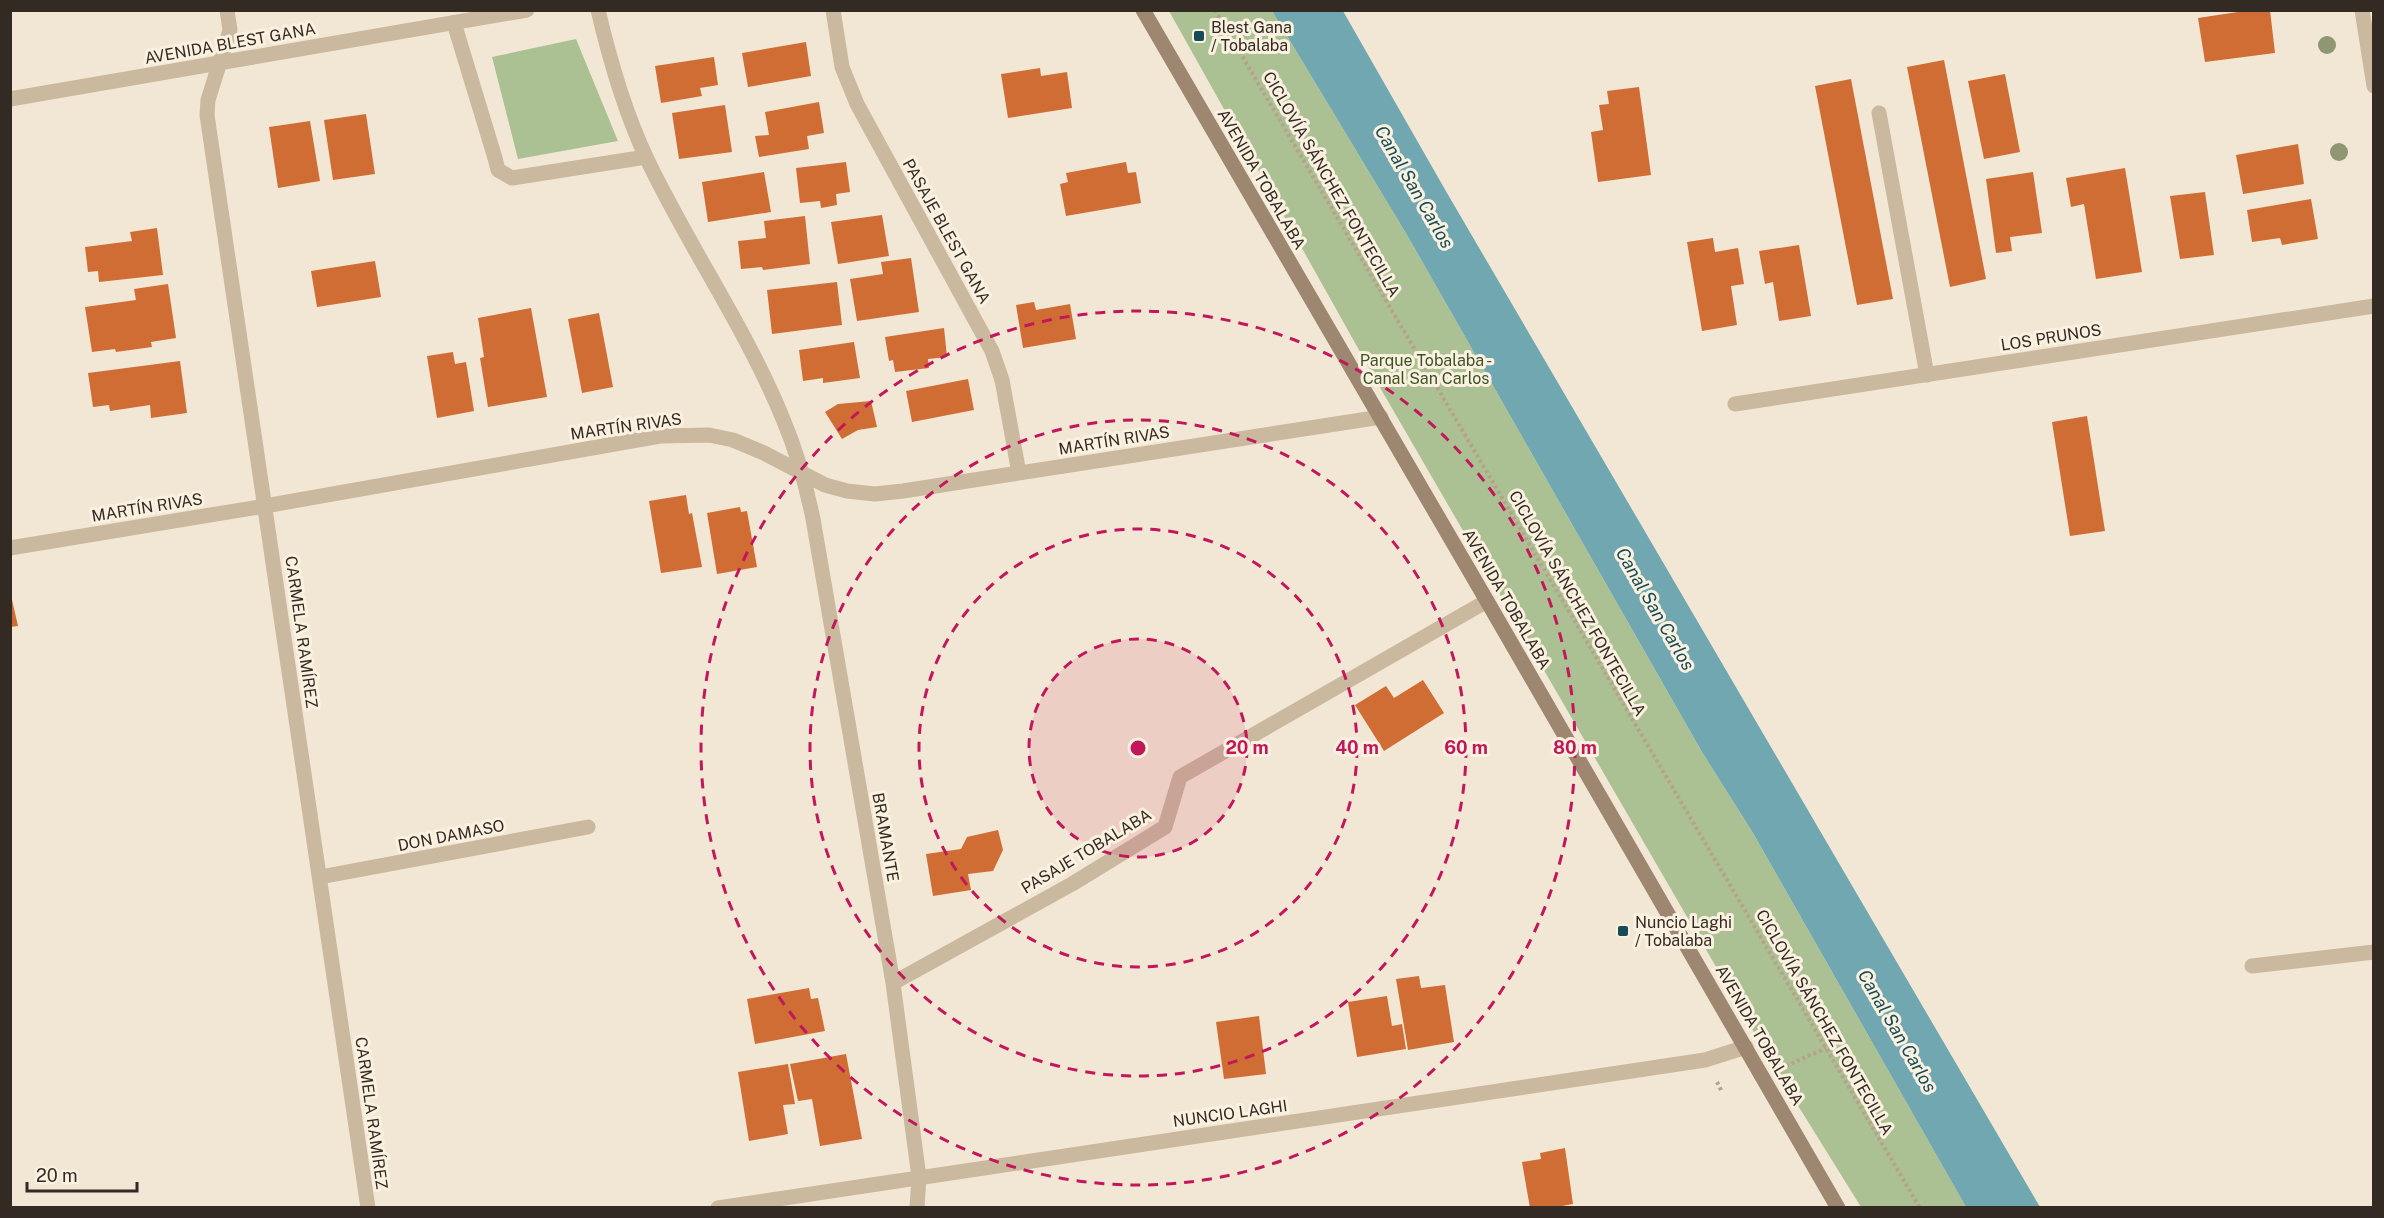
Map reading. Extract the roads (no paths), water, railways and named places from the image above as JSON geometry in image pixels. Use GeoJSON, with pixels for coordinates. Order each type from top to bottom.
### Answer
{"type":"FeatureCollection","features":[{"type":"Feature","properties":{"kind":"main road","name":"AVENIDA TOBALABA"},"geometry":{"type":"LineString","coordinates":[[1143,10],[1838,1208]]}},
{"type":"Feature","properties":{"kind":"street"},"geometry":{"type":"LineString","coordinates":[[220,63],[230,30],[227,10]]}},
{"type":"Feature","properties":{"kind":"street","name":"AVENIDA BLEST GANA"},"geometry":{"type":"LineString","coordinates":[[10,99],[527,10]]}},
{"type":"Feature","properties":{"kind":"street"},"geometry":{"type":"LineString","coordinates":[[598,10],[611,66],[646,157],[761,370],[784,420],[803,475]]}},
{"type":"Feature","properties":{"kind":"street","name":"PASAJE BLEST GANA"},"geometry":{"type":"LineString","coordinates":[[833,10],[842,67],[856,104],[995,358],[1002,380],[1019,473]]}},
{"type":"Feature","properties":{"kind":"street"},"geometry":{"type":"LineString","coordinates":[[2362,10],[2373,86]]}},
{"type":"Feature","properties":{"kind":"street"},"geometry":{"type":"LineString","coordinates":[[454,23],[498,170],[512,178],[646,157]]}},
{"type":"Feature","properties":{"kind":"street","name":"CARMELA RAMÍREZ"},"geometry":{"type":"LineString","coordinates":[[220,63],[208,100],[207,115],[368,1208]]}},
{"type":"Feature","properties":{"kind":"street"},"geometry":{"type":"LineString","coordinates":[[1879,113],[1927,375]]}},
{"type":"Feature","properties":{"kind":"street","name":"LOS PRUNOS"},"geometry":{"type":"LineString","coordinates":[[1735,404],[2373,306]]}},
{"type":"Feature","properties":{"kind":"street","name":"MARTÍN RIVAS"},"geometry":{"type":"LineString","coordinates":[[10,548],[265,506],[660,436],[709,435],[733,440],[764,453],[825,485],[847,491],[875,494],[1381,417]]}},
{"type":"Feature","properties":{"kind":"street","name":"BRAMANTE"},"geometry":{"type":"LineString","coordinates":[[803,475],[813,519],[893,983],[919,1178],[917,1208]]}},
{"type":"Feature","properties":{"kind":"street","name":"PASAJE TOBALABA"},"geometry":{"type":"LineString","coordinates":[[893,983],[1072,884],[1165,827],[1180,777],[1487,601]]}},
{"type":"Feature","properties":{"kind":"street","name":"DON DAMASO"},"geometry":{"type":"LineString","coordinates":[[320,877],[588,827]]}},
{"type":"Feature","properties":{"kind":"street"},"geometry":{"type":"LineString","coordinates":[[2252,966],[2373,952]]}},
{"type":"Feature","properties":{"kind":"street","name":"NUNCIO LAGHI"},"geometry":{"type":"LineString","coordinates":[[718,1208],[1705,1060],[1746,1047]]}},
{"type":"Feature","properties":{"kind":"water","name":"Canal San Carlos"},"geometry":{"type":"Polygon","coordinates":[[[1272,11],[1343,11],[2040,1207],[1966,1207],[1753,833],[1702,752],[1407,235],[1272,11]]]}},
{"type":"Feature","properties":{"kind":"place","name":"Blest Gana / Tobalaba"},"geometry":{"type":"Point","coordinates":[1199,36]}},
{"type":"Feature","properties":{"kind":"place","name":"Nuncio Laghi / Tobalaba"},"geometry":{"type":"Point","coordinates":[1623,931]}},
{"type":"Feature","properties":{"kind":"park label","name":"Parque Tobalaba - Canal San Carlos"},"geometry":{"type":"Point","coordinates":[1426,369]}}]}
